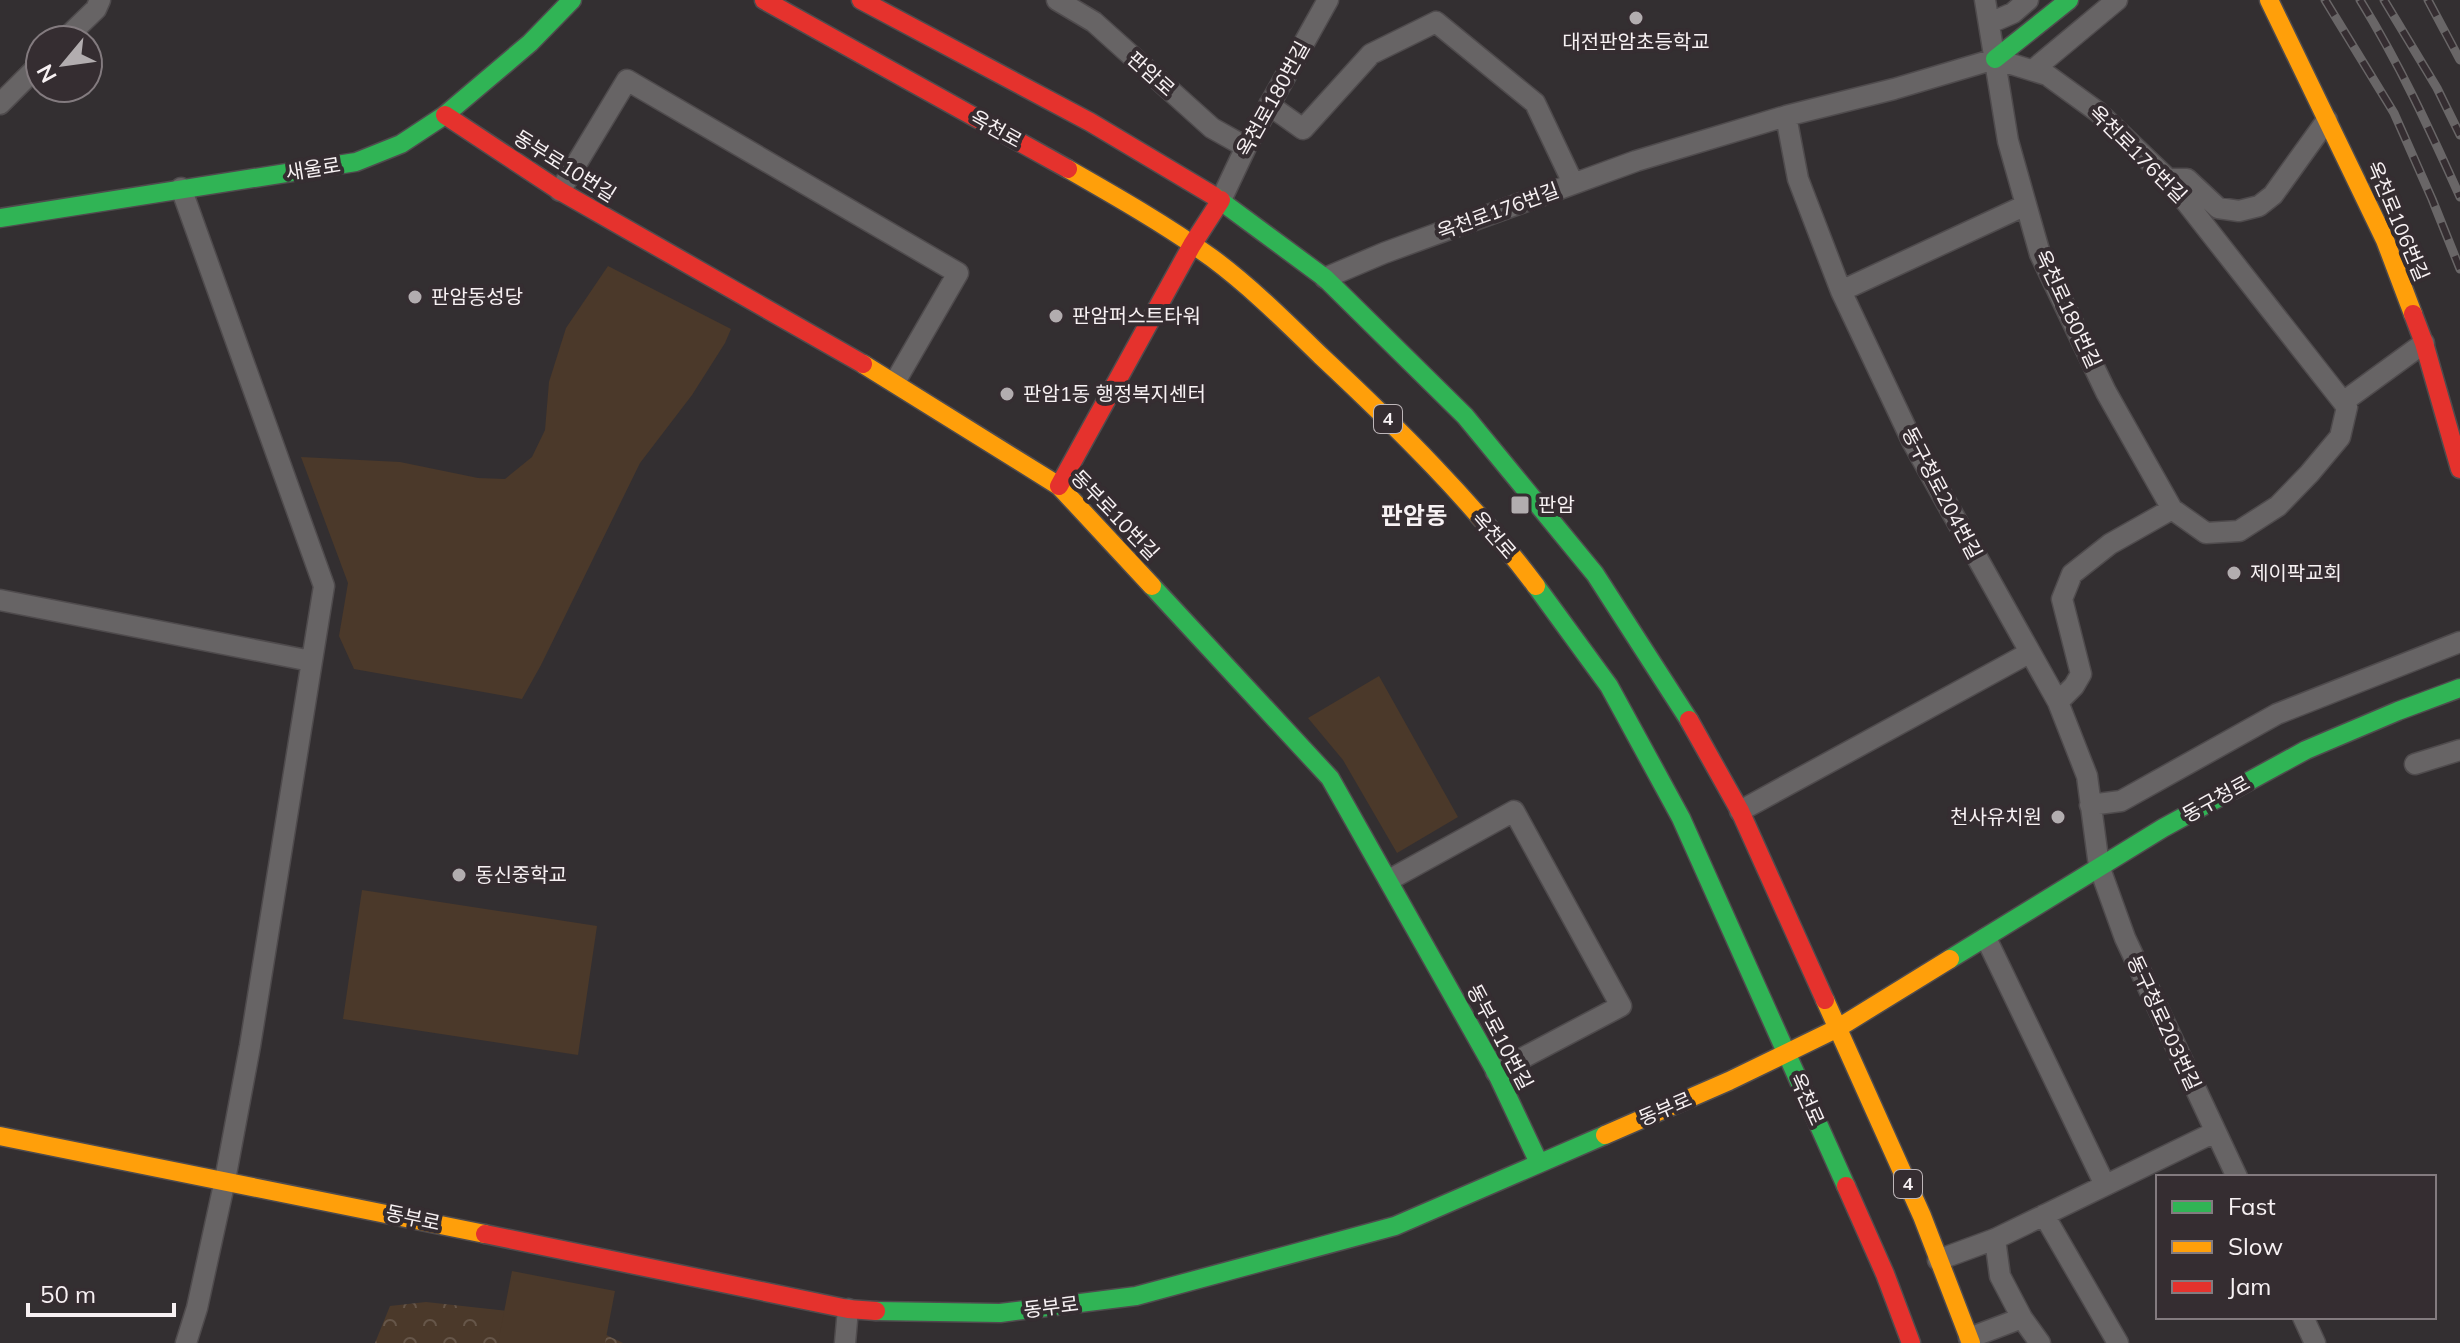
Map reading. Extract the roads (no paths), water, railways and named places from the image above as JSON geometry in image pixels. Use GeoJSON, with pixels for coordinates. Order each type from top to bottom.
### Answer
{"type":"FeatureCollection","features":[{"type":"Feature","properties":{"kind":"main road","name":"새울로"},"geometry":{"type":"LineString","coordinates":[[0,218],[356,162],[401,144],[445,115],[530,43],[572,0]]}},
{"type":"Feature","properties":{"kind":"main road","name":"옥천로"},"geometry":{"type":"LineString","coordinates":[[764,0],[1127,202],[1192,245],[1250,289],[1384,415],[1503,542],[1609,686],[1674,804],[1885,1274],[1911,1343]]}},
{"type":"Feature","properties":{"kind":"main road","name":"4"},"geometry":{"type":"LineString","coordinates":[[861,0],[1090,122],[1221,200],[1325,278],[1465,416],[1595,574],[1679,702],[1740,811],[1922,1216],[1970,1340]]}},
{"type":"Feature","properties":{"kind":"main road"},"geometry":{"type":"LineString","coordinates":[[1995,59],[2069,0]]}},
{"type":"Feature","properties":{"kind":"main road","name":"옥천로106번길"},"geometry":{"type":"LineString","coordinates":[[2269,0],[2385,240],[2424,343],[2460,469]]}},
{"type":"Feature","properties":{"kind":"main road","name":"동부로10번길"},"geometry":{"type":"LineString","coordinates":[[445,115],[560,191],[895,382],[1059,486],[1330,778],[1496,1072],[1539,1163]]}},
{"type":"Feature","properties":{"kind":"main road"},"geometry":{"type":"LineString","coordinates":[[1059,486],[1192,245],[1221,200]]}},
{"type":"Feature","properties":{"kind":"main road","name":"동구청로"},"geometry":{"type":"LineString","coordinates":[[1838,1028],[2163,828],[2306,750],[2460,688]]}},
{"type":"Feature","properties":{"kind":"main road","name":"동부로"},"geometry":{"type":"LineString","coordinates":[[0,1136],[848,1309],[1000,1313],[1136,1296],[1395,1226],[1729,1081],[1838,1028]]}},
{"type":"Feature","properties":{"kind":"street"},"geometry":{"type":"LineString","coordinates":[[81,24],[96,9],[100,0]]}},
{"type":"Feature","properties":{"kind":"street","name":"판암로"},"geometry":{"type":"LineString","coordinates":[[1057,0],[1094,22],[1212,128],[1246,147]]}},
{"type":"Feature","properties":{"kind":"street","name":"옥천로180번길"},"geometry":{"type":"LineString","coordinates":[[1221,200],[1246,147],[1328,0]]}},
{"type":"Feature","properties":{"kind":"street","name":"옥천로180번길"},"geometry":{"type":"LineString","coordinates":[[1985,0],[2008,141],[2040,254],[2106,392],[2172,509]]}},
{"type":"Feature","properties":{"kind":"street"},"geometry":{"type":"LineString","coordinates":[[1990,23],[2013,13],[2028,0]]}},
{"type":"Feature","properties":{"kind":"street"},"geometry":{"type":"LineString","coordinates":[[2033,70],[2117,0]]}},
{"type":"Feature","properties":{"kind":"street"},"geometry":{"type":"LineString","coordinates":[[1269,105],[1303,129],[1371,54],[1436,22],[1535,103],[1573,183]]}},
{"type":"Feature","properties":{"kind":"street","name":"옥천로176번길"},"geometry":{"type":"LineString","coordinates":[[1325,278],[1384,253],[1636,161],[1995,59],[2047,75],[2098,112],[2168,179],[2343,402]]}},
{"type":"Feature","properties":{"kind":"street"},"geometry":{"type":"LineString","coordinates":[[0,104],[24,80]]}},
{"type":"Feature","properties":{"kind":"street"},"geometry":{"type":"LineString","coordinates":[[560,191],[627,80],[958,273],[895,382]]}},
{"type":"Feature","properties":{"kind":"street","name":"동구청로204번길"},"geometry":{"type":"LineString","coordinates":[[1786,116],[1798,179],[1841,291],[1913,443],[2058,702],[2087,776],[2099,866]]}},
{"type":"Feature","properties":{"kind":"street"},"geometry":{"type":"LineString","coordinates":[[2168,179],[2187,179],[2218,208],[2239,211],[2259,206],[2273,195],[2327,120]]}},
{"type":"Feature","properties":{"kind":"street"},"geometry":{"type":"LineString","coordinates":[[181,188],[324,586],[253,1031],[225,1180],[197,1308],[186,1343]]}},
{"type":"Feature","properties":{"kind":"street"},"geometry":{"type":"LineString","coordinates":[[1841,291],[2026,205]]}},
{"type":"Feature","properties":{"kind":"street"},"geometry":{"type":"LineString","coordinates":[[2058,702],[2081,674],[2062,599],[2072,574],[2110,544],[2172,509],[2206,533],[2239,531],[2265,515],[2278,506],[2340,437],[2347,407],[2343,402],[2424,343]]}},
{"type":"Feature","properties":{"kind":"street"},"geometry":{"type":"LineString","coordinates":[[0,600],[311,661]]}},
{"type":"Feature","properties":{"kind":"street"},"geometry":{"type":"LineString","coordinates":[[2090,805],[2121,801],[2277,714],[2460,642]]}},
{"type":"Feature","properties":{"kind":"street"},"geometry":{"type":"LineString","coordinates":[[1740,811],[2029,653]]}},
{"type":"Feature","properties":{"kind":"street"},"geometry":{"type":"LineString","coordinates":[[2415,764],[2460,750]]}},
{"type":"Feature","properties":{"kind":"street"},"geometry":{"type":"LineString","coordinates":[[1389,880],[1514,811],[1621,1006],[1496,1072]]}},
{"type":"Feature","properties":{"kind":"street","name":"동구청로203번길"},"geometry":{"type":"LineString","coordinates":[[2099,866],[2125,938],[2236,1175]]}},
{"type":"Feature","properties":{"kind":"street"},"geometry":{"type":"LineString","coordinates":[[1986,938],[2105,1185]]}},
{"type":"Feature","properties":{"kind":"street"},"geometry":{"type":"LineString","coordinates":[[1938,1260],[1995,1239],[2215,1132]]}},
{"type":"Feature","properties":{"kind":"street"},"geometry":{"type":"LineString","coordinates":[[2044,1215],[2118,1343]]}},
{"type":"Feature","properties":{"kind":"street"},"geometry":{"type":"LineString","coordinates":[[1995,1239],[2000,1276],[2022,1318],[2040,1343]]}},
{"type":"Feature","properties":{"kind":"street"},"geometry":{"type":"LineString","coordinates":[[845,1343],[848,1309]]}},
{"type":"Feature","properties":{"kind":"street"},"geometry":{"type":"LineString","coordinates":[[1970,1340],[2022,1318]]}},
{"type":"Feature","properties":{"kind":"street"},"geometry":{"type":"LineString","coordinates":[[2304,1319],[2315,1343]]}},
{"type":"Feature","properties":{"kind":"railway"},"geometry":{"type":"LineString","coordinates":[[2325,0],[2394,113],[2460,269]]}},
{"type":"Feature","properties":{"kind":"railway"},"geometry":{"type":"LineString","coordinates":[[2360,0],[2401,72],[2460,197]]}},
{"type":"Feature","properties":{"kind":"railway"},"geometry":{"type":"LineString","coordinates":[[2384,0],[2437,88],[2460,135]]}},
{"type":"Feature","properties":{"kind":"railway"},"geometry":{"type":"LineString","coordinates":[[2428,0],[2460,60]]}},
{"type":"Feature","properties":{"kind":"place","name":"대전판암초등학교"},"geometry":{"type":"Point","coordinates":[1636,18]}},
{"type":"Feature","properties":{"kind":"place","name":"판암동성당"},"geometry":{"type":"Point","coordinates":[415,297]}},
{"type":"Feature","properties":{"kind":"place","name":"판암퍼스트타워"},"geometry":{"type":"Point","coordinates":[1056,316]}},
{"type":"Feature","properties":{"kind":"place","name":"판암1동 행정복지센터"},"geometry":{"type":"Point","coordinates":[1007,394]}},
{"type":"Feature","properties":{"kind":"place","name":"판암"},"geometry":{"type":"Point","coordinates":[1520,505]}},
{"type":"Feature","properties":{"kind":"place","name":"제이팍교회"},"geometry":{"type":"Point","coordinates":[2234,573]}},
{"type":"Feature","properties":{"kind":"place","name":"천사유치원"},"geometry":{"type":"Point","coordinates":[2058,817]}},
{"type":"Feature","properties":{"kind":"place","name":"동신중학교"},"geometry":{"type":"Point","coordinates":[459,875]}},
{"type":"Feature","properties":{"kind":"district","name":"판암동"},"geometry":{"type":"Point","coordinates":[1414,516]}}]}
